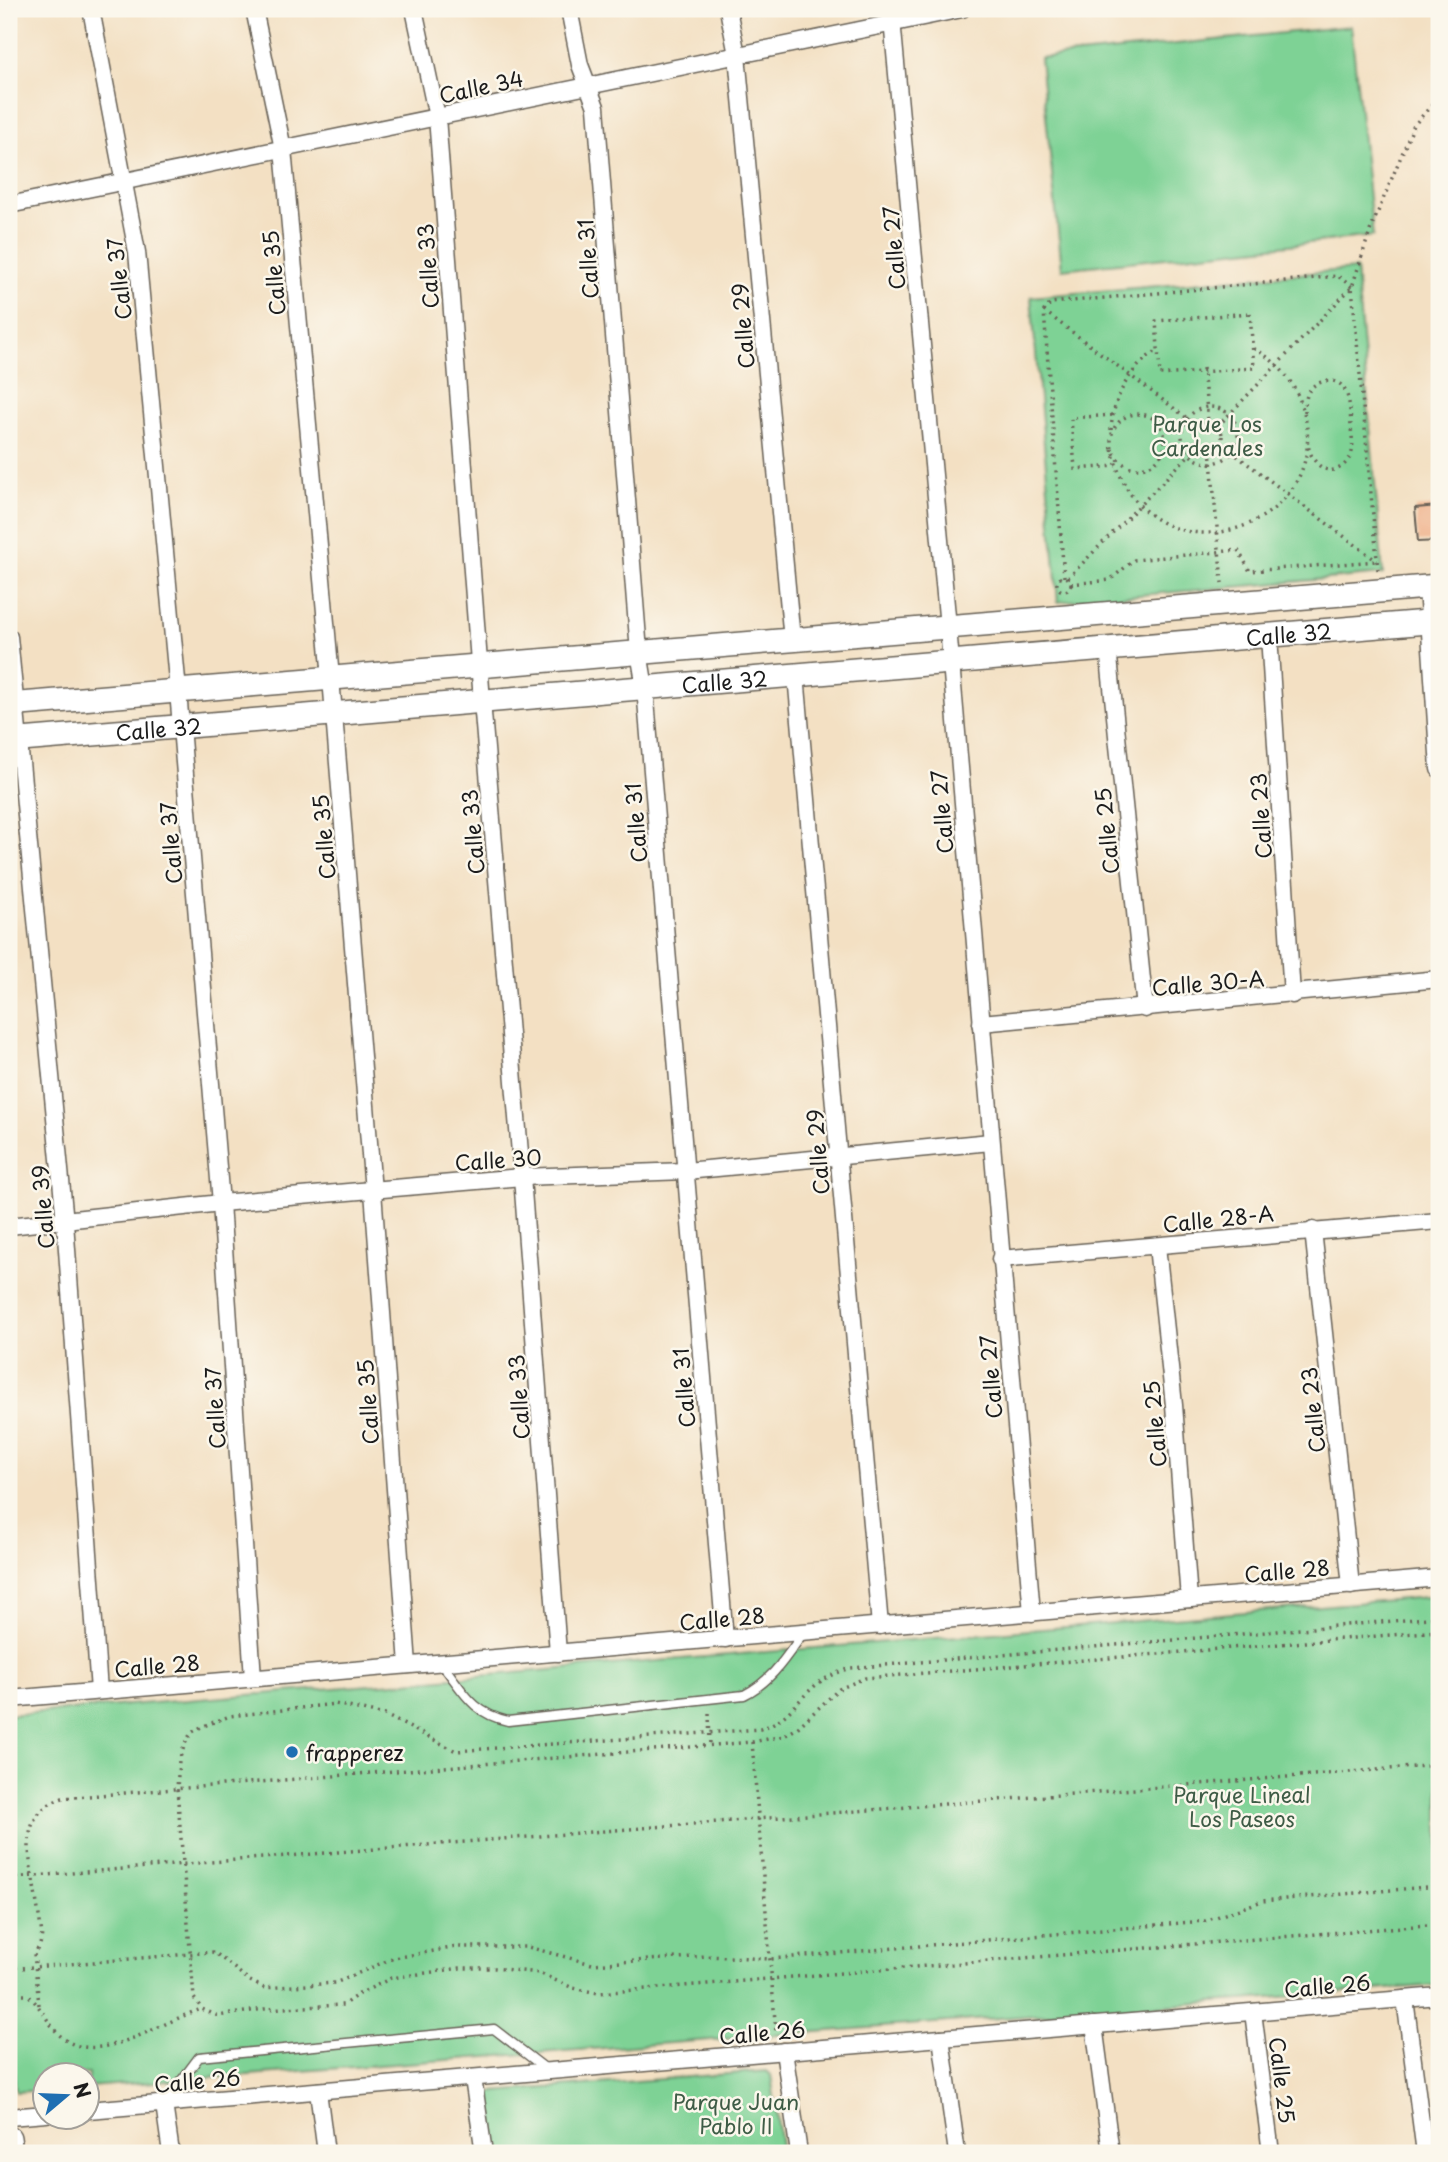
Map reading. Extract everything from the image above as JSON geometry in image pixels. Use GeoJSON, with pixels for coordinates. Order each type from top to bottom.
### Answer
{"type":"FeatureCollection","features":[{"type":"Feature","properties":{"kind":"street","name":"Calle 37"},"geometry":{"type":"LineString","coordinates":[[91,9],[137,252],[178,691],[221,1203],[253,1678]]}},
{"type":"Feature","properties":{"kind":"street","name":"Calle 35"},"geometry":{"type":"LineString","coordinates":[[254,9],[283,149],[334,714],[408,1665]]}},
{"type":"Feature","properties":{"kind":"street","name":"Calle 33"},"geometry":{"type":"LineString","coordinates":[[414,9],[437,117],[558,1653]]}},
{"type":"Feature","properties":{"kind":"street","name":"Calle 31"},"geometry":{"type":"LineString","coordinates":[[569,9],[580,65],[596,107],[639,652],[645,688],[725,1639]]}},
{"type":"Feature","properties":{"kind":"street","name":"Calle 29"},"geometry":{"type":"LineString","coordinates":[[728,9],[737,55],[792,640]]}},
{"type":"Feature","properties":{"kind":"street","name":"Calle 34"},"geometry":{"type":"LineString","coordinates":[[9,205],[737,55],[892,16],[962,9]]}},
{"type":"Feature","properties":{"kind":"street","name":"Calle 27"},"geometry":{"type":"LineString","coordinates":[[892,16],[1032,1613]]}},
{"type":"Feature","properties":{"kind":"street","name":"Calle 32"},"geometry":{"type":"LineString","coordinates":[[12,705],[1433,586]]}},
{"type":"Feature","properties":{"kind":"street"},"geometry":{"type":"LineString","coordinates":[[1433,586],[1439,769]]}},
{"type":"Feature","properties":{"kind":"street","name":"Calle 32"},"geometry":{"type":"LineString","coordinates":[[13,741],[1434,621]]}},
{"type":"Feature","properties":{"kind":"street","name":"Calle 23"},"geometry":{"type":"LineString","coordinates":[[1269,635],[1292,995]]}},
{"type":"Feature","properties":{"kind":"street","name":"Calle 39"},"geometry":{"type":"LineString","coordinates":[[9,637],[13,741],[65,1222],[99,1692]]}},
{"type":"Feature","properties":{"kind":"street","name":"Calle 25"},"geometry":{"type":"LineString","coordinates":[[1108,649],[1145,1009]]}},
{"type":"Feature","properties":{"kind":"street","name":"Calle 29"},"geometry":{"type":"LineString","coordinates":[[796,675],[880,1626]]}},
{"type":"Feature","properties":{"kind":"street","name":"Calle 30-A"},"geometry":{"type":"LineString","coordinates":[[981,1023],[1439,979]]}},
{"type":"Feature","properties":{"kind":"street","name":"Calle 30"},"geometry":{"type":"LineString","coordinates":[[9,1226],[221,1203],[522,1177],[686,1171],[991,1142]]}},
{"type":"Feature","properties":{"kind":"street","name":"Calle 28-A"},"geometry":{"type":"LineString","coordinates":[[1000,1259],[1439,1221]]}},
{"type":"Feature","properties":{"kind":"street","name":"Calle 23"},"geometry":{"type":"LineString","coordinates":[[1313,1230],[1350,1586]]}},
{"type":"Feature","properties":{"kind":"street","name":"Calle 25"},"geometry":{"type":"LineString","coordinates":[[1157,1246],[1174,1405],[1189,1599]]}},
{"type":"Feature","properties":{"kind":"street","name":"Calle 28"},"geometry":{"type":"LineString","coordinates":[[9,1699],[1439,1578]]}},
{"type":"Feature","properties":{"kind":"street","name":"Calle 26"},"geometry":{"type":"LineString","coordinates":[[102,2109],[1439,1996]]}},
{"type":"Feature","properties":{"kind":"street"},"geometry":{"type":"LineString","coordinates":[[1405,1999],[1425,2153]]}},
{"type":"Feature","properties":{"kind":"street","name":"Calle 25"},"geometry":{"type":"LineString","coordinates":[[1253,2012],[1271,2153]]}},
{"type":"Feature","properties":{"kind":"street"},"geometry":{"type":"LineString","coordinates":[[1094,2025],[1111,2153]]}},
{"type":"Feature","properties":{"kind":"street"},"geometry":{"type":"LineString","coordinates":[[941,2038],[957,2153]]}},
{"type":"Feature","properties":{"kind":"street"},"geometry":{"type":"LineString","coordinates":[[784,2051],[799,2153]]}},
{"type":"Feature","properties":{"kind":"street"},"geometry":{"type":"LineString","coordinates":[[473,2078],[484,2153]]}},
{"type":"Feature","properties":{"kind":"street"},"geometry":{"type":"LineString","coordinates":[[318,2091],[326,2153]]}},
{"type":"Feature","properties":{"kind":"street"},"geometry":{"type":"LineString","coordinates":[[164,2104],[171,2153]]}},
{"type":"Feature","properties":{"kind":"street"},"geometry":{"type":"LineString","coordinates":[[9,2117],[32,2115]]}},
{"type":"Feature","properties":{"kind":"street"},"geometry":{"type":"LineString","coordinates":[[9,2138],[11,2153]]}},
{"type":"Feature","properties":{"kind":"lane"},"geometry":{"type":"LineString","coordinates":[[441,1663],[474,1705],[489,1717],[508,1721],[744,1695],[761,1686],[774,1674],[804,1632]]}},
{"type":"Feature","properties":{"kind":"lane"},"geometry":{"type":"LineString","coordinates":[[164,2104],[199,2057],[494,2029],[549,2071]]}},
{"type":"Feature","properties":{"kind":"path"},"geometry":{"type":"LineString","coordinates":[[1378,570],[1352,288],[1370,231],[1414,125],[1439,97]]}},
{"type":"Feature","properties":{"kind":"path"},"geometry":{"type":"LineString","coordinates":[[1071,584],[1066,578],[1044,311],[1051,303],[1338,276],[1352,288]]}},
{"type":"Feature","properties":{"kind":"path"},"geometry":{"type":"LineString","coordinates":[[1218,426],[1352,288]]}},
{"type":"Feature","properties":{"kind":"path"},"geometry":{"type":"LineString","coordinates":[[1044,311],[1199,427]]}},
{"type":"Feature","properties":{"kind":"path"},"geometry":{"type":"LineString","coordinates":[[1250,313],[1253,348],[1254,368],[1160,375],[1156,321],[1250,313]]}},
{"type":"Feature","properties":{"kind":"path"},"geometry":{"type":"LineString","coordinates":[[1253,348],[1277,365],[1296,391],[1305,414]]}},
{"type":"Feature","properties":{"kind":"path"},"geometry":{"type":"LineString","coordinates":[[1158,351],[1130,376],[1120,392],[1112,415],[1111,439],[1116,466],[1129,494],[1167,525],[1190,532],[1217,533],[1238,530],[1261,520],[1279,504],[1294,485],[1303,462],[1307,438]]}},
{"type":"Feature","properties":{"kind":"path"},"geometry":{"type":"LineString","coordinates":[[1203,370],[1208,422]]}},
{"type":"Feature","properties":{"kind":"path"},"geometry":{"type":"LineString","coordinates":[[1325,381],[1335,382],[1346,391],[1353,450],[1348,460],[1335,469],[1322,468],[1315,464],[1307,438],[1305,414],[1305,400],[1309,390],[1315,385],[1325,381]]}},
{"type":"Feature","properties":{"kind":"path"},"geometry":{"type":"LineString","coordinates":[[1206,407],[1215,407],[1228,414],[1236,424],[1238,433],[1237,442],[1226,458],[1211,463],[1199,461],[1189,454],[1182,439],[1182,430],[1187,419],[1198,409],[1206,407]]}},
{"type":"Feature","properties":{"kind":"path"},"geometry":{"type":"LineString","coordinates":[[1111,439],[1113,430],[1124,417],[1142,413],[1157,421],[1165,437],[1165,446],[1156,461],[1140,468],[1123,463],[1112,449]]}},
{"type":"Feature","properties":{"kind":"path"},"geometry":{"type":"LineString","coordinates":[[1112,415],[1071,418],[1075,469],[1116,466]]}},
{"type":"Feature","properties":{"kind":"path"},"geometry":{"type":"LineString","coordinates":[[1208,422],[1218,426],[1222,433],[1220,443],[1210,449]]}},
{"type":"Feature","properties":{"kind":"path"},"geometry":{"type":"LineString","coordinates":[[1208,422],[1199,427],[1195,436],[1199,445],[1210,449]]}},
{"type":"Feature","properties":{"kind":"path"},"geometry":{"type":"LineString","coordinates":[[1220,443],[1377,561]]}},
{"type":"Feature","properties":{"kind":"path"},"geometry":{"type":"LineString","coordinates":[[1071,584],[1068,589],[1059,589],[1058,580],[1066,578],[1199,445]]}},
{"type":"Feature","properties":{"kind":"path"},"geometry":{"type":"LineString","coordinates":[[1210,449],[1222,583]]}},
{"type":"Feature","properties":{"kind":"path"},"geometry":{"type":"LineString","coordinates":[[1071,584],[1110,580],[1134,560],[1219,551],[1237,550],[1250,571],[1377,561]]}},
{"type":"Feature","properties":{"kind":"path"},"geometry":{"type":"LineString","coordinates":[[1439,1617],[851,1668],[815,1686],[782,1720],[760,1729],[456,1751],[385,1716],[335,1704],[230,1716],[191,1733],[179,1760],[177,1789],[194,1998],[202,2009],[218,2016],[264,2009],[342,2005],[391,1978],[460,1968],[495,1968],[539,1973],[572,1988],[598,1993],[1439,1924]]}},
{"type":"Feature","properties":{"kind":"path"},"geometry":{"type":"LineString","coordinates":[[39,2005],[34,1954],[40,1945],[42,1934],[27,1848],[29,1832],[44,1808],[63,1798],[752,1742],[784,1737],[839,1689],[865,1678],[1439,1631]]}},
{"type":"Feature","properties":{"kind":"path"},"geometry":{"type":"LineString","coordinates":[[710,1732],[710,1746]]}},
{"type":"Feature","properties":{"kind":"path"},"geometry":{"type":"LineString","coordinates":[[752,1742],[777,2029]]}},
{"type":"Feature","properties":{"kind":"path"},"geometry":{"type":"LineString","coordinates":[[9,1878],[1439,1765]]}},
{"type":"Feature","properties":{"kind":"path"},"geometry":{"type":"LineString","coordinates":[[9,1969],[214,1952],[250,1981],[264,1988],[335,1983],[394,1958],[457,1947],[528,1947],[592,1964],[706,1956],[771,1959],[1205,1921],[1262,1901],[1439,1886]]}},
{"type":"Feature","properties":{"kind":"path"},"geometry":{"type":"LineString","coordinates":[[9,1995],[28,1995],[39,2005],[56,2032],[68,2042],[88,2047],[123,2042],[202,2009]]}},
{"type":"Feature","properties":{"kind":"green space"},"geometry":{"type":"Polygon","coordinates":[[[1351,26],[1373,236],[1062,269],[1040,58],[1351,26]]]}},
{"type":"Feature","properties":{"kind":"green space","name":"Parque Los Cardenales"},"geometry":{"type":"Polygon","coordinates":[[[1356,269],[1383,574],[1058,602],[1031,297],[1356,269]]]}},
{"type":"Feature","properties":{"kind":"green space","name":"Parque Lineal Los Paseos"},"geometry":{"type":"Polygon","coordinates":[[[1439,1596],[1439,1985],[102,2086],[102,2060],[32,2060],[32,2091],[16,2092],[9,2037],[9,1715],[1439,1596]]]}},
{"type":"Feature","properties":{"kind":"green space","name":"Parque Juan Pablo II"},"geometry":{"type":"Polygon","coordinates":[[[767,2071],[771,2075],[782,2153],[498,2153],[490,2096],[493,2092],[767,2071]]]}},
{"type":"Feature","properties":{"kind":"building"},"geometry":{"type":"Polygon","coordinates":[[[1439,506],[1439,541],[1418,542],[1415,508],[1439,506]]]}},
{"type":"Feature","properties":{"kind":"place","name":"frapperez"},"geometry":{"type":"Point","coordinates":[292,1752]}}]}
